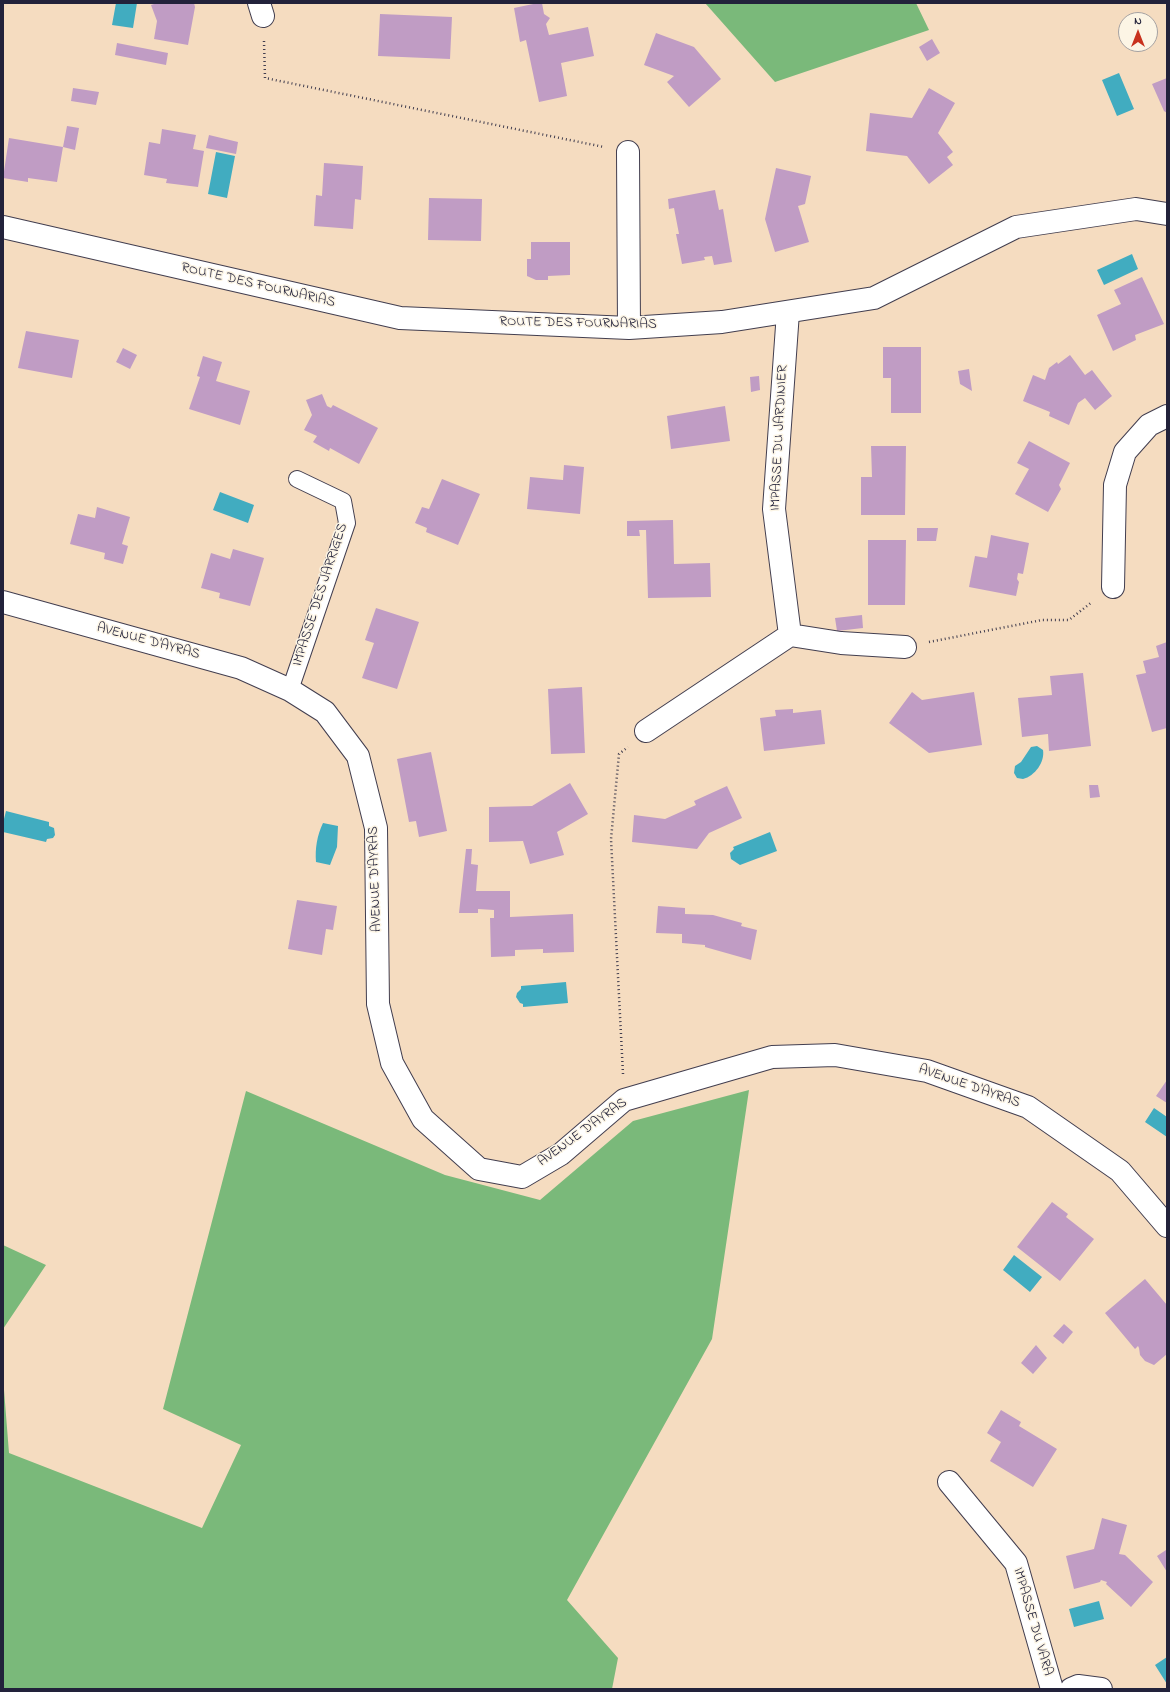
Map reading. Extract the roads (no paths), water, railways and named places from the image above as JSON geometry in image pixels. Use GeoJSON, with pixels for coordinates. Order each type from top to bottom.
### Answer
{"type":"FeatureCollection","features":[{"type":"Feature","properties":{"kind":"street"},"geometry":{"type":"LineString","coordinates":[[628,152],[629,328]]}},
{"type":"Feature","properties":{"kind":"street","name":"ROUTE DES FOURNARIAS"},"geometry":{"type":"LineString","coordinates":[[3,227],[400,318],[629,328],[722,322],[874,298],[1016,227],[1136,209],[1167,214]]}},
{"type":"Feature","properties":{"kind":"street","name":"IMPASSE DU JARDINIER"},"geometry":{"type":"LineString","coordinates":[[788,312],[774,509],[790,635]]}},
{"type":"Feature","properties":{"kind":"street"},"geometry":{"type":"LineString","coordinates":[[1113,587],[1115,485],[1125,452],[1149,425],[1167,416]]}},
{"type":"Feature","properties":{"kind":"street","name":"AVENUE D'AYRAS"},"geometry":{"type":"LineString","coordinates":[[3,602],[242,668],[290,690],[325,712],[358,756],[376,828],[378,1004],[392,1063],[423,1119],[479,1169],[522,1176],[561,1154],[624,1100],[772,1057],[835,1055],[927,1071],[1028,1107],[1120,1171],[1167,1226]]}},
{"type":"Feature","properties":{"kind":"street"},"geometry":{"type":"LineString","coordinates":[[646,731],[790,635],[841,643],[905,647]]}},
{"type":"Feature","properties":{"kind":"street","name":"IMPASSE DU VARA"},"geometry":{"type":"LineString","coordinates":[[949,1482],[1016,1563],[1052,1689]]}},
{"type":"Feature","properties":{"kind":"street"},"geometry":{"type":"LineString","coordinates":[[1071,1689],[1078,1686],[1102,1689]]}},
{"type":"Feature","properties":{"kind":"lane","name":"IMPASSE DES JARRIGES"},"geometry":{"type":"LineString","coordinates":[[290,690],[347,523],[342,501],[297,479]]}},
{"type":"Feature","properties":{"kind":"water"},"geometry":{"type":"Polygon","coordinates":[[[116,3],[137,3],[133,28],[112,25],[116,3]]]}},
{"type":"Feature","properties":{"kind":"water"},"geometry":{"type":"Polygon","coordinates":[[[1119,73],[1134,109],[1117,116],[1102,80],[1119,73]]]}},
{"type":"Feature","properties":{"kind":"water"},"geometry":{"type":"Polygon","coordinates":[[[216,152],[235,156],[227,198],[208,194],[216,152]]]}},
{"type":"Feature","properties":{"kind":"water"},"geometry":{"type":"Polygon","coordinates":[[[1132,254],[1138,269],[1104,285],[1097,270],[1132,254]]]}},
{"type":"Feature","properties":{"kind":"water"},"geometry":{"type":"Polygon","coordinates":[[[220,492],[254,505],[248,523],[213,510],[220,492]]]}},
{"type":"Feature","properties":{"kind":"water"},"geometry":{"type":"Polygon","coordinates":[[[1037,746],[1043,750],[1041,764],[1031,775],[1023,779],[1017,778],[1014,773],[1015,766],[1021,762],[1031,747],[1037,746]]]}},
{"type":"Feature","properties":{"kind":"water"},"geometry":{"type":"Polygon","coordinates":[[[6,811],[49,822],[49,826],[54,828],[55,835],[53,838],[47,839],[46,842],[3,832],[3,823],[6,811]]]}},
{"type":"Feature","properties":{"kind":"water"},"geometry":{"type":"Polygon","coordinates":[[[323,823],[338,826],[337,847],[330,865],[316,862],[317,842],[323,823]]]}},
{"type":"Feature","properties":{"kind":"water"},"geometry":{"type":"Polygon","coordinates":[[[770,832],[777,851],[740,865],[731,859],[730,853],[734,849],[733,847],[770,832]]]}},
{"type":"Feature","properties":{"kind":"water"},"geometry":{"type":"Polygon","coordinates":[[[566,982],[568,1003],[523,1007],[523,1004],[520,1003],[516,997],[517,993],[521,989],[521,986],[566,982]]]}},
{"type":"Feature","properties":{"kind":"water"},"geometry":{"type":"Polygon","coordinates":[[[1154,1108],[1167,1117],[1167,1137],[1145,1122],[1154,1108]]]}},
{"type":"Feature","properties":{"kind":"water"},"geometry":{"type":"Polygon","coordinates":[[[1014,1255],[1042,1277],[1030,1292],[1003,1270],[1014,1255]]]}},
{"type":"Feature","properties":{"kind":"water"},"geometry":{"type":"Polygon","coordinates":[[[1099,1601],[1104,1619],[1074,1627],[1069,1609],[1099,1601]]]}},
{"type":"Feature","properties":{"kind":"water"},"geometry":{"type":"Polygon","coordinates":[[[1167,1657],[1167,1684],[1155,1665],[1167,1657]]]}}]}
